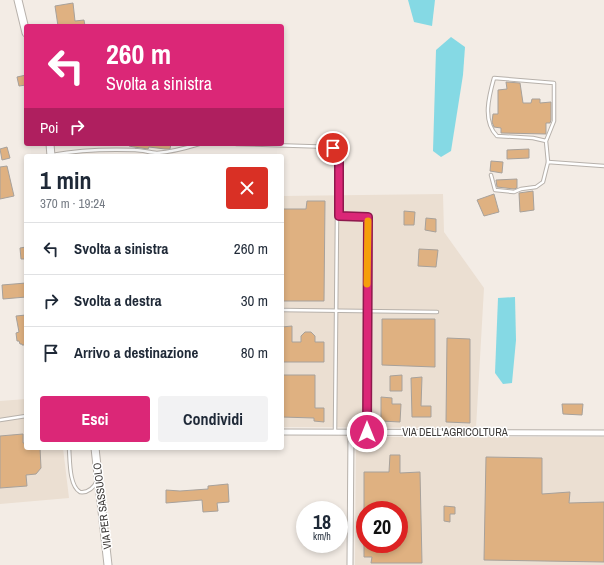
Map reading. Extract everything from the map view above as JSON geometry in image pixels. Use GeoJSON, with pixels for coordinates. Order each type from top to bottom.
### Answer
{"type":"FeatureCollection","features":[{"type":"Feature","properties":{"kind":"main road"},"geometry":{"type":"LineString","coordinates":[[18,0],[24,25]]}},
{"type":"Feature","properties":{"kind":"main road","name":"VIA PER SASSUOLO"},"geometry":{"type":"LineString","coordinates":[[95,450],[108,565]]}},
{"type":"Feature","properties":{"kind":"street","name":"VIA DELL'AGRICOLTURA"},"geometry":{"type":"LineString","coordinates":[[284,432],[604,433]]}},
{"type":"Feature","properties":{"kind":"street"},"geometry":{"type":"LineString","coordinates":[[350,565],[351,432]]}},
{"type":"Feature","properties":{"kind":"lane"},"geometry":{"type":"LineString","coordinates":[[492,175],[495,190],[514,192],[521,188],[536,187],[543,182],[548,162],[546,141],[554,121],[554,83],[494,78],[489,93],[488,120],[493,132],[497,136],[533,138],[546,141]]}},
{"type":"Feature","properties":{"kind":"lane"},"geometry":{"type":"LineString","coordinates":[[62,154],[112,150],[136,150],[156,153],[179,150],[193,146]]}},
{"type":"Feature","properties":{"kind":"lane"},"geometry":{"type":"LineString","coordinates":[[284,146],[333,148],[339,156],[335,432]]}},
{"type":"Feature","properties":{"kind":"lane"},"geometry":{"type":"LineString","coordinates":[[548,162],[604,166]]}},
{"type":"Feature","properties":{"kind":"lane"},"geometry":{"type":"LineString","coordinates":[[339,216],[368,217],[367,432]]}},
{"type":"Feature","properties":{"kind":"lane"},"geometry":{"type":"LineString","coordinates":[[284,310],[436,312]]}},
{"type":"Feature","properties":{"kind":"lane"},"geometry":{"type":"LineString","coordinates":[[0,420],[24,416]]}},
{"type":"Feature","properties":{"kind":"lane"},"geometry":{"type":"LineString","coordinates":[[69,450],[72,481],[77,491],[82,492],[91,490],[94,488],[98,477]]}},
{"type":"Feature","properties":{"kind":"shaded area"},"geometry":{"type":"Polygon","coordinates":[[[443,194],[444,232],[484,288],[476,428],[284,427],[284,196],[443,194]]]}},
{"type":"Feature","properties":{"kind":"shaded area"},"geometry":{"type":"Polygon","coordinates":[[[24,399],[24,450],[63,450],[69,498],[0,504],[0,401],[24,399]]]}},
{"type":"Feature","properties":{"kind":"shaded area"},"geometry":{"type":"Polygon","coordinates":[[[356,437],[604,437],[604,565],[355,565],[356,437]]]}},
{"type":"Feature","properties":{"kind":"water"},"geometry":{"type":"Polygon","coordinates":[[[408,0],[435,0],[432,26],[414,22],[408,0]]]}},
{"type":"Feature","properties":{"kind":"water"},"geometry":{"type":"Polygon","coordinates":[[[451,37],[465,47],[463,75],[451,151],[441,157],[433,151],[436,50],[451,37]]]}},
{"type":"Feature","properties":{"kind":"water"},"geometry":{"type":"Polygon","coordinates":[[[515,297],[516,340],[512,383],[503,384],[495,373],[498,298],[515,297]]]}},
{"type":"Feature","properties":{"kind":"building"},"geometry":{"type":"Polygon","coordinates":[[[73,3],[75,21],[84,20],[85,24],[58,24],[55,6],[73,3]]]}},
{"type":"Feature","properties":{"kind":"building"},"geometry":{"type":"Polygon","coordinates":[[[24,75],[24,85],[19,86],[17,77],[24,75]]]}},
{"type":"Feature","properties":{"kind":"building"},"geometry":{"type":"Polygon","coordinates":[[[506,82],[520,83],[523,103],[531,103],[532,99],[540,99],[540,103],[551,102],[551,120],[550,123],[546,123],[546,134],[501,133],[501,128],[494,127],[492,122],[493,114],[498,114],[498,90],[507,89],[506,82]]]}},
{"type":"Feature","properties":{"kind":"building"},"geometry":{"type":"Polygon","coordinates":[[[129,146],[171,146],[170,149],[149,147],[148,149],[129,146]]]}},
{"type":"Feature","properties":{"kind":"building"},"geometry":{"type":"Polygon","coordinates":[[[7,147],[10,158],[2,160],[0,149],[7,147]]]}},
{"type":"Feature","properties":{"kind":"building"},"geometry":{"type":"Polygon","coordinates":[[[529,149],[529,158],[507,159],[507,150],[529,149]]]}},
{"type":"Feature","properties":{"kind":"building"},"geometry":{"type":"Polygon","coordinates":[[[491,161],[503,162],[502,173],[490,171],[491,161]]]}},
{"type":"Feature","properties":{"kind":"building"},"geometry":{"type":"Polygon","coordinates":[[[7,166],[14,196],[0,199],[0,167],[7,166]]]}},
{"type":"Feature","properties":{"kind":"building"},"geometry":{"type":"Polygon","coordinates":[[[517,179],[517,188],[497,187],[496,180],[517,179]]]}},
{"type":"Feature","properties":{"kind":"building"},"geometry":{"type":"Polygon","coordinates":[[[533,191],[534,210],[520,212],[519,193],[533,191]]]}},
{"type":"Feature","properties":{"kind":"building"},"geometry":{"type":"Polygon","coordinates":[[[494,194],[499,212],[484,216],[477,200],[494,194]]]}},
{"type":"Feature","properties":{"kind":"building"},"geometry":{"type":"Polygon","coordinates":[[[307,201],[325,201],[324,301],[284,301],[284,209],[306,209],[307,201]]]}},
{"type":"Feature","properties":{"kind":"building"},"geometry":{"type":"Polygon","coordinates":[[[404,211],[415,212],[414,225],[404,225],[404,211]]]}},
{"type":"Feature","properties":{"kind":"building"},"geometry":{"type":"Polygon","coordinates":[[[426,218],[436,219],[436,232],[425,230],[426,218]]]}},
{"type":"Feature","properties":{"kind":"building"},"geometry":{"type":"Polygon","coordinates":[[[24,247],[24,259],[21,259],[20,248],[24,247]]]}},
{"type":"Feature","properties":{"kind":"building"},"geometry":{"type":"Polygon","coordinates":[[[419,249],[438,250],[436,267],[418,266],[419,249]]]}},
{"type":"Feature","properties":{"kind":"building"},"geometry":{"type":"Polygon","coordinates":[[[24,283],[24,297],[3,299],[2,285],[24,283]]]}},
{"type":"Feature","properties":{"kind":"building"},"geometry":{"type":"Polygon","coordinates":[[[24,315],[24,345],[17,341],[16,333],[19,332],[16,316],[24,315]]]}},
{"type":"Feature","properties":{"kind":"building"},"geometry":{"type":"Polygon","coordinates":[[[382,319],[435,319],[435,367],[382,365],[382,319]]]}},
{"type":"Feature","properties":{"kind":"building"},"geometry":{"type":"Polygon","coordinates":[[[292,326],[292,342],[301,342],[301,336],[305,332],[311,332],[315,336],[315,342],[324,342],[324,362],[284,362],[284,327],[292,326]]]}},
{"type":"Feature","properties":{"kind":"building"},"geometry":{"type":"Polygon","coordinates":[[[447,338],[470,339],[470,423],[446,422],[447,338]]]}},
{"type":"Feature","properties":{"kind":"building"},"geometry":{"type":"Polygon","coordinates":[[[284,375],[315,375],[315,408],[324,408],[324,422],[314,421],[314,418],[284,417],[284,375]]]}},
{"type":"Feature","properties":{"kind":"building"},"geometry":{"type":"Polygon","coordinates":[[[402,375],[402,391],[390,391],[390,376],[402,375]]]}},
{"type":"Feature","properties":{"kind":"building"},"geometry":{"type":"Polygon","coordinates":[[[422,377],[421,406],[431,406],[431,417],[412,417],[411,378],[422,377]]]}},
{"type":"Feature","properties":{"kind":"building"},"geometry":{"type":"Polygon","coordinates":[[[381,397],[392,398],[392,404],[401,404],[400,422],[381,421],[381,397]]]}},
{"type":"Feature","properties":{"kind":"building"},"geometry":{"type":"Polygon","coordinates":[[[562,404],[583,404],[582,415],[563,414],[562,404]]]}},
{"type":"Feature","properties":{"kind":"building"},"geometry":{"type":"Polygon","coordinates":[[[23,434],[24,450],[40,450],[41,468],[36,474],[26,475],[27,486],[0,488],[0,436],[23,434]]]}},
{"type":"Feature","properties":{"kind":"building"},"geometry":{"type":"Polygon","coordinates":[[[390,455],[400,455],[400,473],[420,472],[422,563],[371,563],[372,557],[364,557],[364,553],[408,553],[408,501],[364,501],[364,472],[389,472],[390,455]]]}},
{"type":"Feature","properties":{"kind":"building"},"geometry":{"type":"Polygon","coordinates":[[[486,457],[542,458],[542,494],[570,492],[569,503],[604,502],[604,562],[484,560],[486,457]]]}},
{"type":"Feature","properties":{"kind":"building"},"geometry":{"type":"Polygon","coordinates":[[[228,484],[229,502],[217,503],[218,511],[203,512],[202,500],[166,503],[166,490],[180,491],[208,489],[208,486],[228,484]]]}},
{"type":"Feature","properties":{"kind":"building"},"geometry":{"type":"Polygon","coordinates":[[[444,506],[455,507],[455,514],[450,514],[450,522],[444,521],[444,506]]]}},
{"type":"Feature","properties":{"kind":"slow traffic"},"geometry":{"type":"LineString","coordinates":[[367,284],[368,221]]}},
{"type":"Feature","properties":{"kind":"route"},"geometry":{"type":"LineString","coordinates":[[333,148],[339,156],[339,216],[368,217],[367,432]]}}]}
